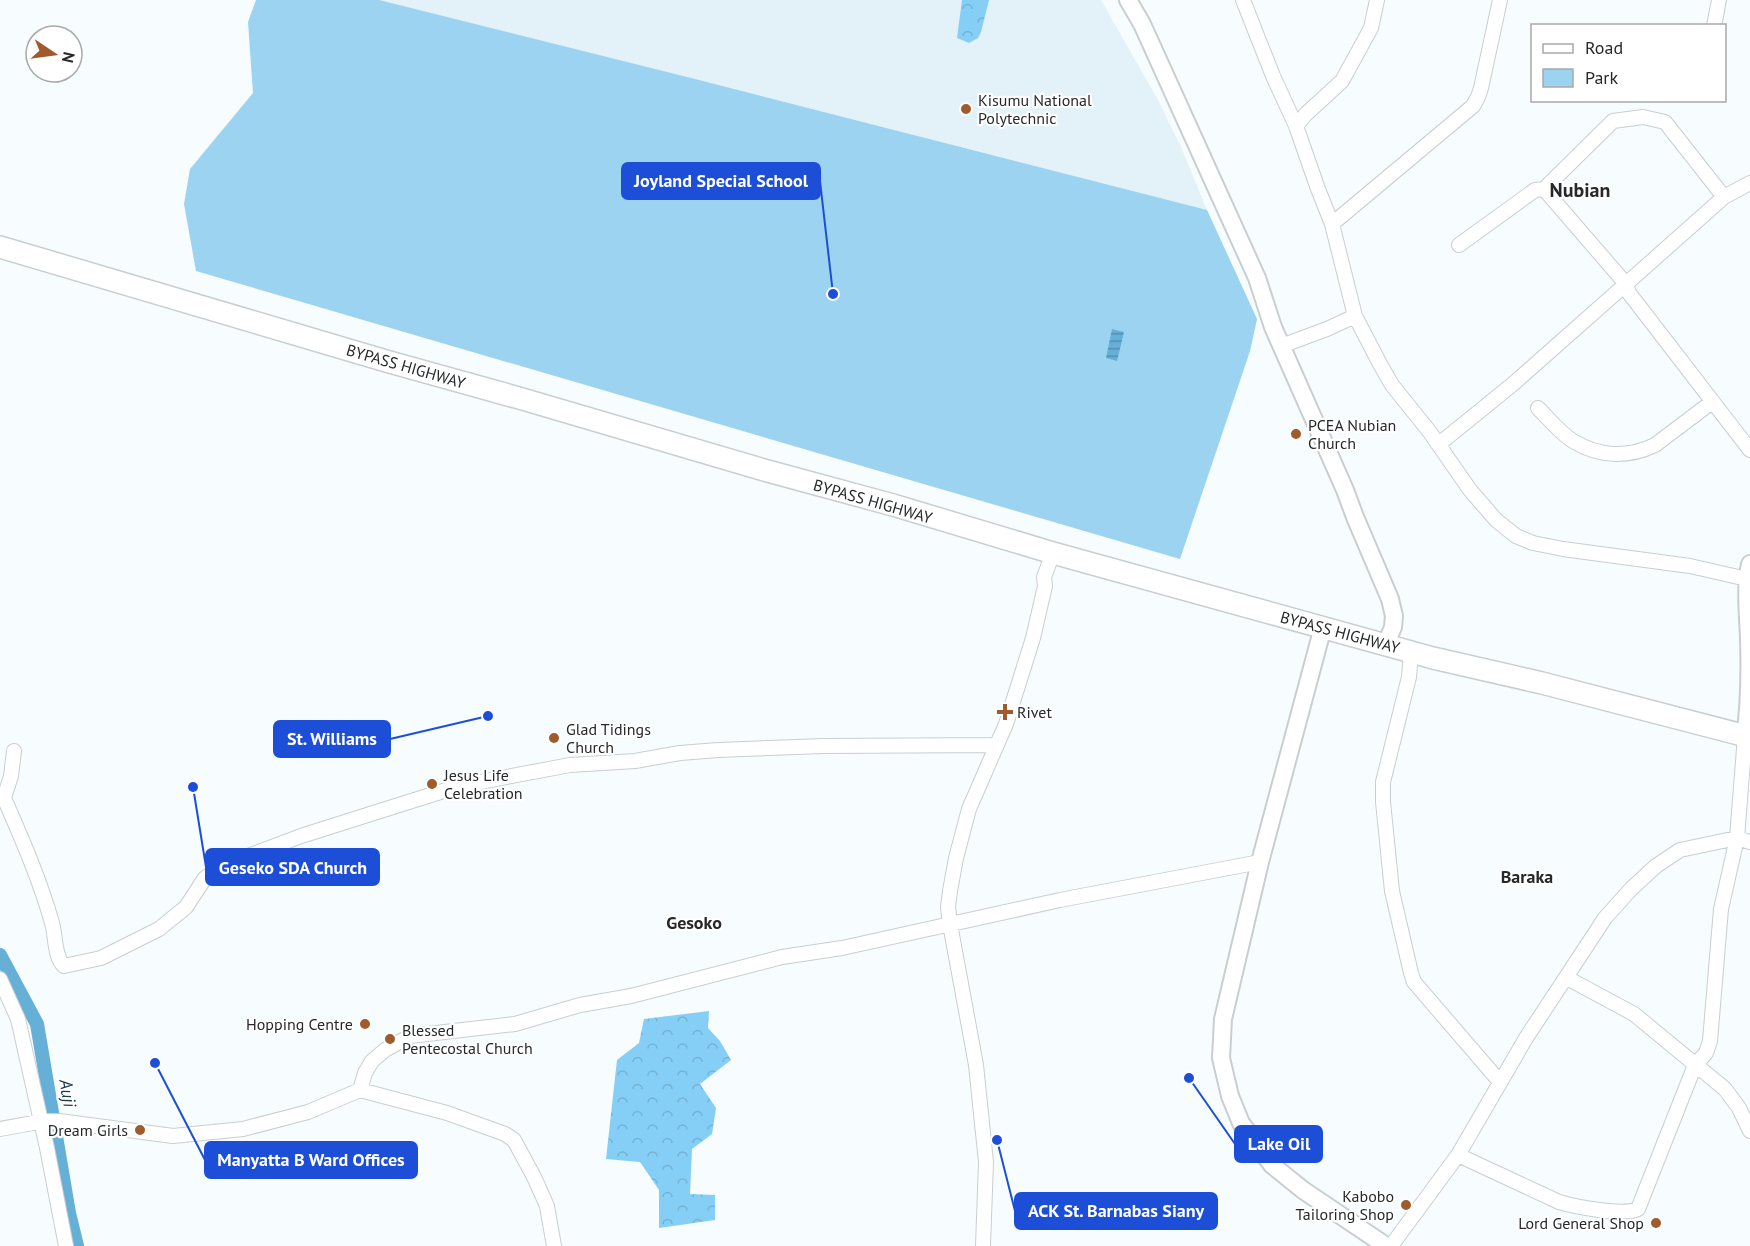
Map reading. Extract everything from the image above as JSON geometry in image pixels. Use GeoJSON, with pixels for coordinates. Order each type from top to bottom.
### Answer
{"type":"FeatureCollection","features":[{"type":"Feature","properties":{"kind":"main road","name":"BYPASS HIGHWAY"},"geometry":{"type":"LineString","coordinates":[[0,247],[1053,553],[1411,652],[1542,683],[1748,737]]}},
{"type":"Feature","properties":{"kind":"street"},"geometry":{"type":"LineString","coordinates":[[1128,0],[1142,24],[1257,278],[1273,327],[1334,463],[1390,599],[1394,616],[1393,627],[1386,644]]}},
{"type":"Feature","properties":{"kind":"street"},"geometry":{"type":"LineString","coordinates":[[1244,0],[1273,76],[1296,126],[1332,224],[1355,316],[1386,375],[1470,490],[1496,520],[1526,541],[1563,549],[1690,566],[1749,571],[1750,662],[1744,840],[1721,909],[1710,1041],[1706,1053],[1695,1065],[1641,1203],[1638,1209],[1632,1212],[1573,1207],[1458,1155]]}},
{"type":"Feature","properties":{"kind":"street"},"geometry":{"type":"LineString","coordinates":[[1296,126],[1341,81],[1371,28],[1377,0]]}},
{"type":"Feature","properties":{"kind":"street"},"geometry":{"type":"LineString","coordinates":[[1332,224],[1473,106],[1481,88],[1500,0]]}},
{"type":"Feature","properties":{"kind":"street"},"geometry":{"type":"LineString","coordinates":[[1714,24],[1719,0]]}},
{"type":"Feature","properties":{"kind":"street"},"geometry":{"type":"LineString","coordinates":[[1459,245],[1535,190],[1544,189],[1613,121],[1642,117],[1665,122],[1724,197]]}},
{"type":"Feature","properties":{"kind":"street"},"geometry":{"type":"LineString","coordinates":[[1437,444],[1513,384],[1724,197],[1750,183]]}},
{"type":"Feature","properties":{"kind":"street"},"geometry":{"type":"LineString","coordinates":[[1544,189],[1626,284],[1629,294],[1750,450]]}},
{"type":"Feature","properties":{"kind":"street"},"geometry":{"type":"LineString","coordinates":[[1281,346],[1355,316]]}},
{"type":"Feature","properties":{"kind":"street"},"geometry":{"type":"LineString","coordinates":[[1538,408],[1572,441],[1610,454],[1620,455],[1655,445],[1712,402]]}},
{"type":"Feature","properties":{"kind":"street"},"geometry":{"type":"LineString","coordinates":[[983,1246],[986,1162],[976,1065],[948,907],[956,858],[969,809],[1006,724],[1033,638],[1045,586],[1044,577],[1053,553]]}},
{"type":"Feature","properties":{"kind":"street"},"geometry":{"type":"LineString","coordinates":[[1323,627],[1260,861],[1223,1018],[1221,1058],[1230,1096],[1241,1123],[1272,1165],[1303,1190],[1386,1246]]}},
{"type":"Feature","properties":{"kind":"street"},"geometry":{"type":"LineString","coordinates":[[1411,652],[1409,677],[1383,782],[1392,891],[1414,982],[1500,1082]]}},
{"type":"Feature","properties":{"kind":"street"},"geometry":{"type":"LineString","coordinates":[[14,751],[11,776],[4,798],[34,868],[53,926],[60,964],[69,966],[101,958],[159,929],[186,907],[205,878],[224,865],[301,836],[459,786],[570,765],[635,761],[680,753],[718,750],[824,746],[996,745]]}},
{"type":"Feature","properties":{"kind":"street"},"geometry":{"type":"LineString","coordinates":[[1391,1246],[1458,1155],[1526,1038],[1605,918],[1656,866],[1680,850],[1744,840]]}},
{"type":"Feature","properties":{"kind":"street"},"geometry":{"type":"LineString","coordinates":[[360,1090],[365,1073],[372,1061],[385,1050],[410,1036],[515,1024],[580,1005],[632,996],[782,957],[842,948],[1060,900],[1260,861]]}},
{"type":"Feature","properties":{"kind":"street"},"geometry":{"type":"LineString","coordinates":[[1567,978],[1634,1014],[1725,1089],[1732,1097],[1750,1131]]}},
{"type":"Feature","properties":{"kind":"street"},"geometry":{"type":"LineString","coordinates":[[0,979],[18,1019],[42,1121],[66,1246]]}},
{"type":"Feature","properties":{"kind":"street"},"geometry":{"type":"LineString","coordinates":[[0,1129],[42,1121],[58,1121],[173,1136],[243,1128],[308,1112],[360,1090],[447,1113],[506,1134],[514,1140],[547,1206],[554,1246]]}},
{"type":"Feature","properties":{"kind":"shaded area"},"geometry":{"type":"Polygon","coordinates":[[[296,0],[1101,0],[1158,100],[1181,147],[1257,319],[1250,351],[296,0]]]}},
{"type":"Feature","properties":{"kind":"shaded area"},"geometry":{"type":"Polygon","coordinates":[[[1112,329],[1124,332],[1117,361],[1106,358],[1112,329]]]}},
{"type":"Feature","properties":{"kind":"green space"},"geometry":{"type":"Polygon","coordinates":[[[256,0],[379,0],[1207,210],[1257,319],[1250,351],[1180,559],[196,271],[184,204],[190,169],[253,93],[248,22],[256,0]]]}},
{"type":"Feature","properties":{"kind":"green space"},"geometry":{"type":"Polygon","coordinates":[[[962,0],[989,0],[981,32],[978,38],[969,43],[957,38],[962,0]]]}},
{"type":"Feature","properties":{"kind":"green space"},"geometry":{"type":"Polygon","coordinates":[[[709,1011],[708,1028],[720,1041],[731,1060],[700,1084],[716,1108],[712,1134],[692,1149],[690,1194],[715,1195],[715,1220],[659,1228],[659,1190],[640,1162],[606,1159],[617,1060],[639,1043],[644,1019],[709,1011]]]}},
{"type":"Feature","properties":{"kind":"waterway","name":"Auji"},"geometry":{"type":"LineString","coordinates":[[0,955],[37,1024],[69,1213],[77,1246]]}},
{"type":"Feature","properties":{"kind":"place","name":"Kisumu National Polytechnic"},"geometry":{"type":"Point","coordinates":[966,109]}},
{"type":"Feature","properties":{"kind":"place","name":"Joyland Special School"},"geometry":{"type":"Point","coordinates":[833,294]}},
{"type":"Feature","properties":{"kind":"place","name":"PCEA Nubian Church"},"geometry":{"type":"Point","coordinates":[1296,434]}},
{"type":"Feature","properties":{"kind":"place","name":"Rivet"},"geometry":{"type":"Point","coordinates":[1005,712]}},
{"type":"Feature","properties":{"kind":"place","name":"St. Williams"},"geometry":{"type":"Point","coordinates":[488,716]}},
{"type":"Feature","properties":{"kind":"place","name":"Glad Tidings Church"},"geometry":{"type":"Point","coordinates":[554,738]}},
{"type":"Feature","properties":{"kind":"place","name":"Jesus Life Celebration"},"geometry":{"type":"Point","coordinates":[432,784]}},
{"type":"Feature","properties":{"kind":"place","name":"Geseko SDA Church"},"geometry":{"type":"Point","coordinates":[193,787]}},
{"type":"Feature","properties":{"kind":"place","name":"Hopping Centre"},"geometry":{"type":"Point","coordinates":[365,1024]}},
{"type":"Feature","properties":{"kind":"place","name":"Blessed Pentecostal Church"},"geometry":{"type":"Point","coordinates":[390,1039]}},
{"type":"Feature","properties":{"kind":"place","name":"Manyatta B Ward Offices"},"geometry":{"type":"Point","coordinates":[155,1063]}},
{"type":"Feature","properties":{"kind":"place","name":"Lake Oil"},"geometry":{"type":"Point","coordinates":[1189,1078]}},
{"type":"Feature","properties":{"kind":"place","name":"Dream Girls"},"geometry":{"type":"Point","coordinates":[140,1130]}},
{"type":"Feature","properties":{"kind":"place","name":"ACK St. Barnabas Siany"},"geometry":{"type":"Point","coordinates":[997,1140]}},
{"type":"Feature","properties":{"kind":"place","name":"Kabobo Tailoring Shop"},"geometry":{"type":"Point","coordinates":[1406,1205]}},
{"type":"Feature","properties":{"kind":"place","name":"Lord General Shop"},"geometry":{"type":"Point","coordinates":[1656,1223]}},
{"type":"Feature","properties":{"kind":"district","name":"Nubian"},"geometry":{"type":"Point","coordinates":[1580,190]}},
{"type":"Feature","properties":{"kind":"district","name":"Baraka"},"geometry":{"type":"Point","coordinates":[1527,876]}},
{"type":"Feature","properties":{"kind":"district","name":"Gesoko"},"geometry":{"type":"Point","coordinates":[694,922]}}]}
